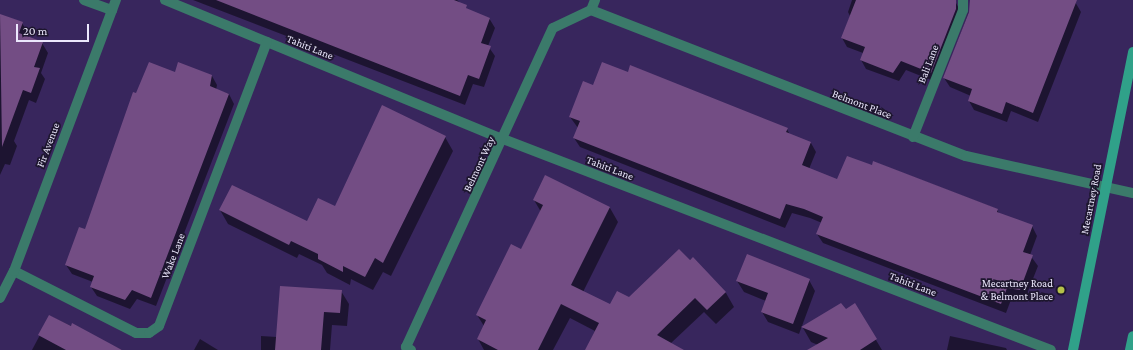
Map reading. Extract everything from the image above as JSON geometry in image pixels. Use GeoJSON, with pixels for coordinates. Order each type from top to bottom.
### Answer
{"type":"FeatureCollection","features":[{"type":"Feature","properties":{"kind":"main road","name":"Mecartney Road"},"geometry":{"type":"LineString","coordinates":[[1073,350],[1133,52]]}},
{"type":"Feature","properties":{"kind":"main road"},"geometry":{"type":"LineString","coordinates":[[1130,350],[1133,336]]}},
{"type":"Feature","properties":{"kind":"street"},"geometry":{"type":"LineString","coordinates":[[84,0],[112,10]]}},
{"type":"Feature","properties":{"kind":"street","name":"Fir Avenue"},"geometry":{"type":"LineString","coordinates":[[0,298],[14,271],[116,0]]}},
{"type":"Feature","properties":{"kind":"street","name":"Tahiti Lane"},"geometry":{"type":"LineString","coordinates":[[165,0],[503,139],[1051,350]]}},
{"type":"Feature","properties":{"kind":"street"},"geometry":{"type":"LineString","coordinates":[[591,10],[595,0]]}},
{"type":"Feature","properties":{"kind":"street","name":"Bali Lane"},"geometry":{"type":"LineString","coordinates":[[913,137],[963,10],[963,0]]}},
{"type":"Feature","properties":{"kind":"street","name":"Belmont Place"},"geometry":{"type":"LineString","coordinates":[[591,10],[913,137],[980,160],[1133,193]]}},
{"type":"Feature","properties":{"kind":"street","name":"Belmont Way"},"geometry":{"type":"LineString","coordinates":[[408,348],[553,28],[591,10]]}},
{"type":"Feature","properties":{"kind":"street","name":"Wake Lane"},"geometry":{"type":"LineString","coordinates":[[14,271],[136,333],[149,333],[159,326],[267,42]]}},
{"type":"Feature","properties":{"kind":"building"},"geometry":{"type":"Polygon","coordinates":[[[216,0],[454,0],[467,5],[466,8],[490,18],[481,43],[491,46],[479,79],[468,75],[460,96],[216,0]]]}},
{"type":"Feature","properties":{"kind":"building"},"geometry":{"type":"Polygon","coordinates":[[[856,0],[956,0],[956,9],[931,73],[901,61],[893,73],[860,60],[865,47],[841,38],[856,0]]]}},
{"type":"Feature","properties":{"kind":"building"},"geometry":{"type":"Polygon","coordinates":[[[970,0],[1077,0],[1033,113],[1006,102],[1002,114],[968,101],[972,89],[943,78],[969,12],[970,0]]]}},
{"type":"Feature","properties":{"kind":"building"},"geometry":{"type":"Polygon","coordinates":[[[0,14],[23,22],[19,33],[43,42],[34,67],[40,68],[31,93],[23,90],[2,147],[0,14]]]}},
{"type":"Feature","properties":{"kind":"building"},"geometry":{"type":"Polygon","coordinates":[[[149,62],[175,72],[178,62],[212,75],[210,86],[229,94],[151,298],[132,290],[125,300],[90,287],[94,276],[65,265],[79,227],[85,229],[133,92],[136,93],[149,62]]]}},
{"type":"Feature","properties":{"kind":"building"},"geometry":{"type":"Polygon","coordinates":[[[602,62],[628,72],[630,65],[788,128],[786,132],[811,142],[802,165],[837,179],[847,156],[872,165],[873,161],[998,209],[997,212],[1033,225],[1023,252],[1033,255],[1020,290],[1007,288],[1001,304],[816,234],[823,217],[804,209],[786,204],[780,219],[573,138],[580,121],[569,117],[583,81],[593,85],[602,62]]]}},
{"type":"Feature","properties":{"kind":"building"},"geometry":{"type":"Polygon","coordinates":[[[382,105],[446,136],[383,263],[375,258],[365,277],[343,266],[343,272],[318,259],[318,254],[291,241],[289,245],[219,210],[232,185],[307,221],[318,198],[335,206],[382,105]]]}},
{"type":"Feature","properties":{"kind":"building"},"geometry":{"type":"Polygon","coordinates":[[[545,175],[610,207],[571,285],[610,304],[617,291],[629,297],[679,249],[690,260],[693,257],[726,292],[707,310],[695,298],[657,335],[684,350],[585,350],[599,323],[561,304],[538,350],[498,350],[477,339],[486,320],[476,315],[511,244],[521,249],[543,205],[533,200],[545,175]]]}},
{"type":"Feature","properties":{"kind":"building"},"geometry":{"type":"Polygon","coordinates":[[[747,254],[810,279],[793,324],[761,312],[768,293],[736,281],[747,254]]]}},
{"type":"Feature","properties":{"kind":"building"},"geometry":{"type":"Polygon","coordinates":[[[280,286],[342,290],[340,313],[324,312],[321,350],[275,350],[280,286]]]}},
{"type":"Feature","properties":{"kind":"building"},"geometry":{"type":"Polygon","coordinates":[[[841,303],[846,309],[855,303],[877,339],[860,350],[807,350],[828,338],[801,327],[841,303]]]}},
{"type":"Feature","properties":{"kind":"building"},"geometry":{"type":"Polygon","coordinates":[[[49,315],[71,326],[72,323],[122,350],[66,350],[38,335],[49,315]]]}},
{"type":"Feature","properties":{"kind":"place","name":"Mecartney Road & Belmont Place"},"geometry":{"type":"Point","coordinates":[1061,290]}}]}
